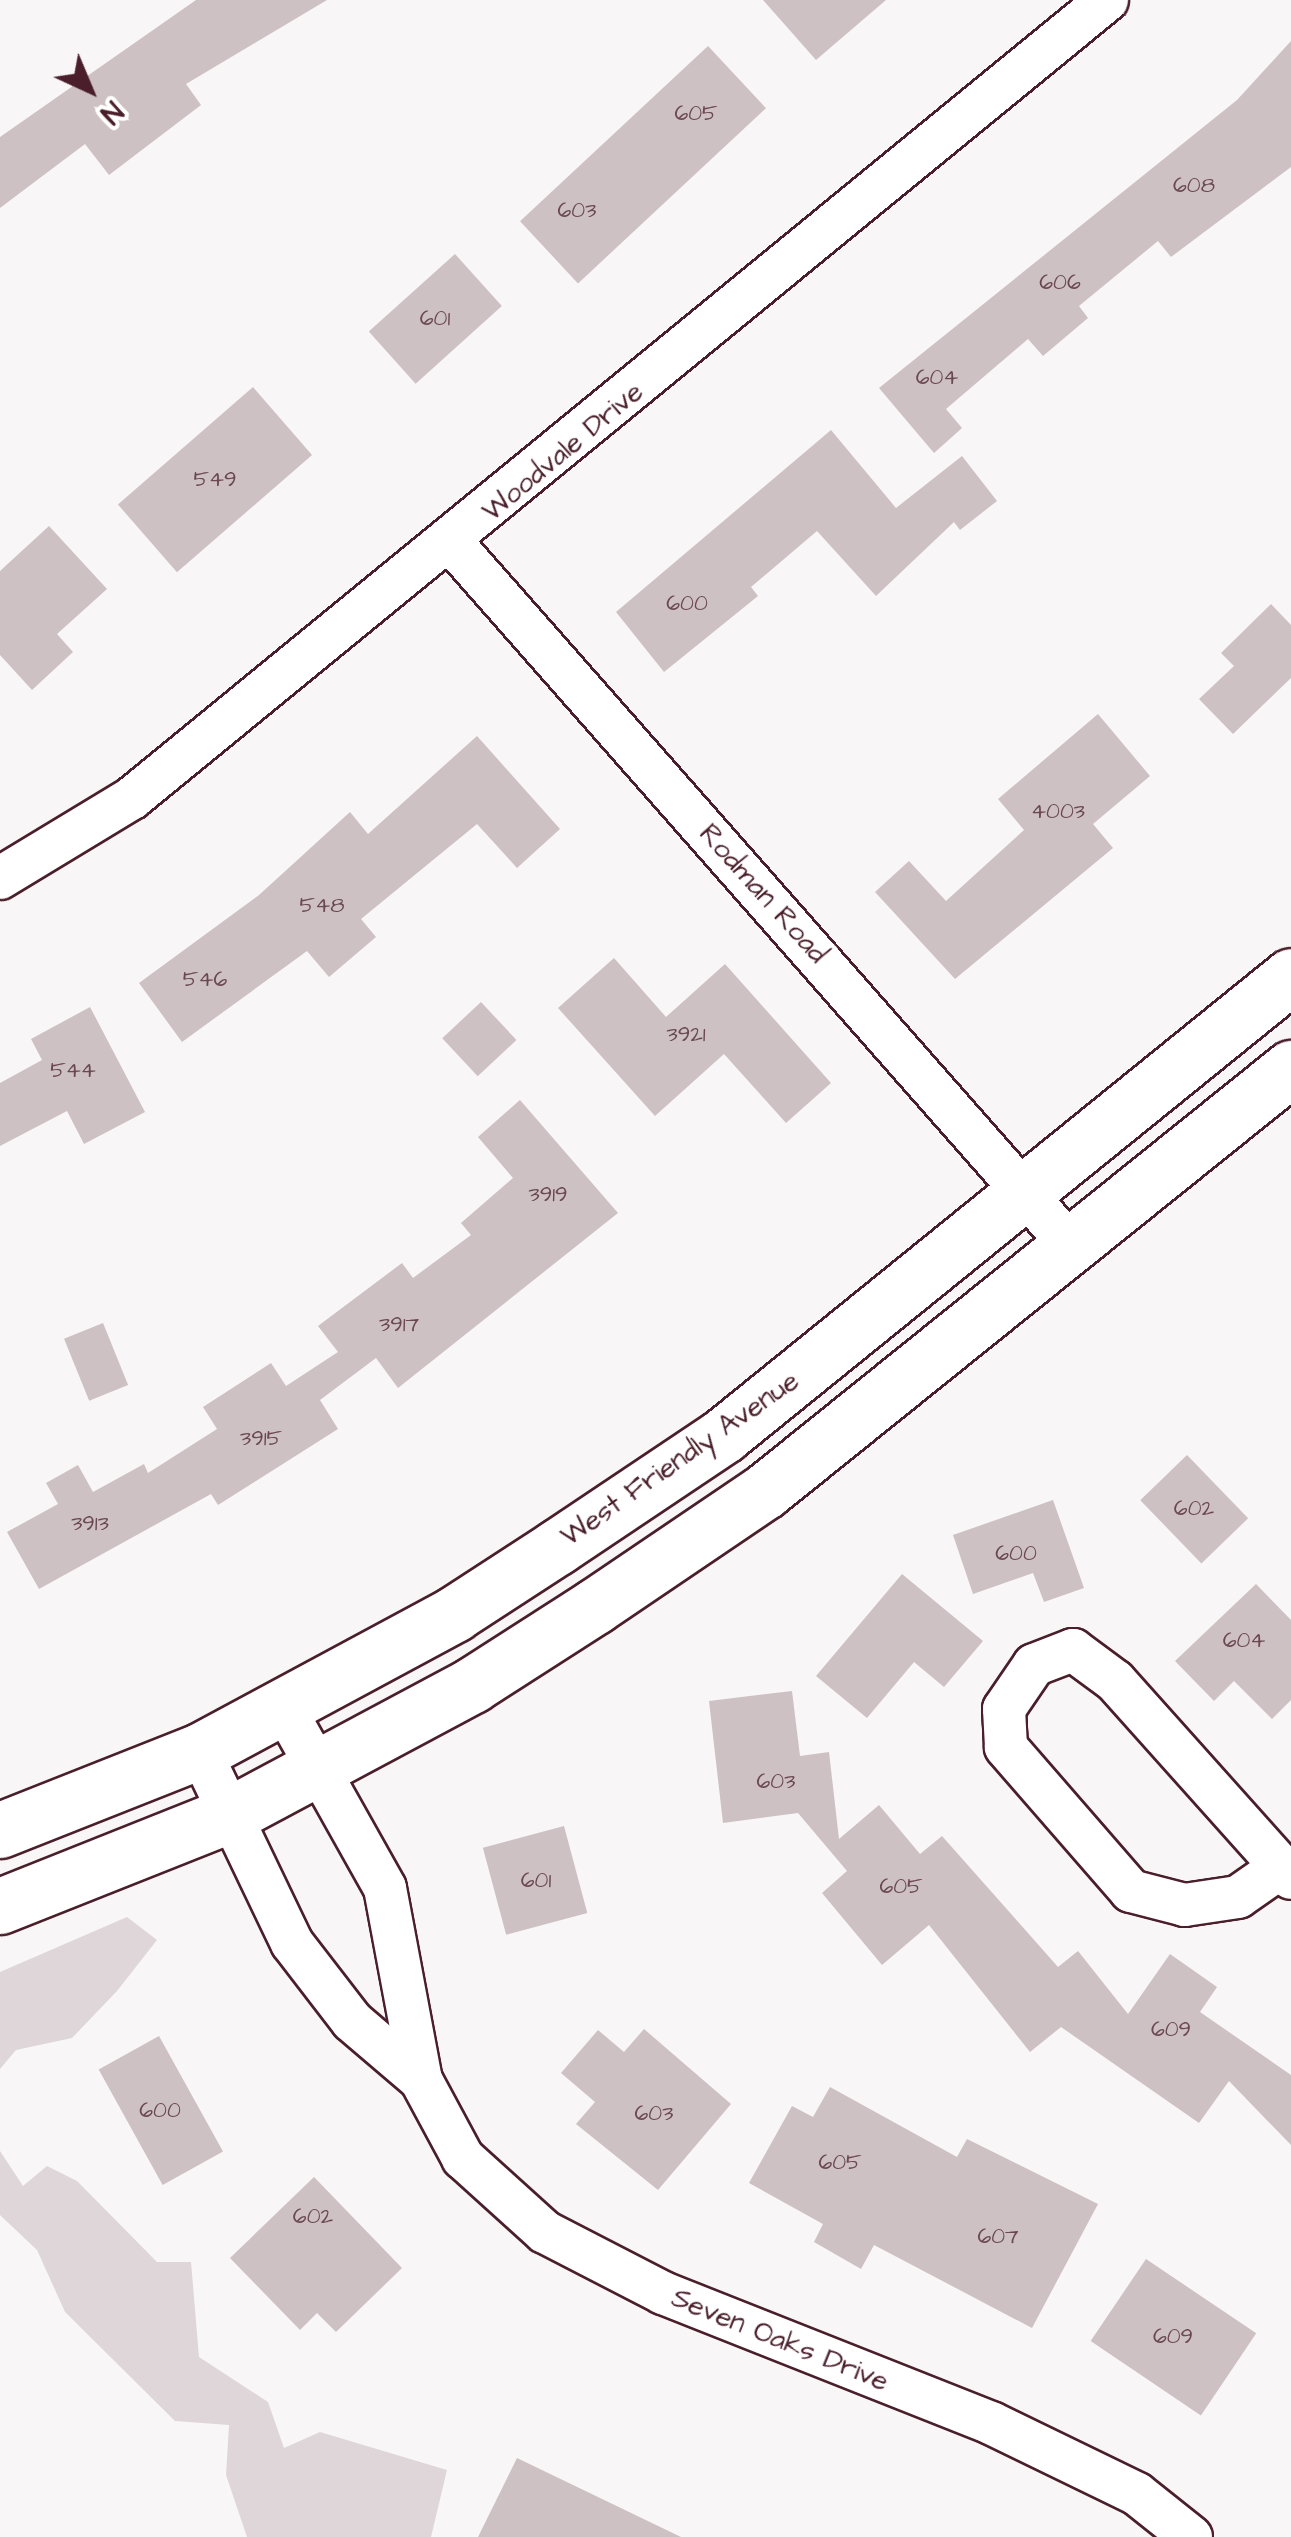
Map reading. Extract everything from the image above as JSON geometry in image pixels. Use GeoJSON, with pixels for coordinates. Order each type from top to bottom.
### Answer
{"type":"FeatureCollection","features":[{"type":"Feature","properties":{"kind":"main road","name":"West Friendly Avenue"},"geometry":{"type":"LineString","coordinates":[[0,1830],[200,1751],[454,1614],[724,1435],[1291,976]]}},
{"type":"Feature","properties":{"kind":"main road"},"geometry":{"type":"LineString","coordinates":[[0,1906],[229,1814],[472,1685],[765,1491],[1072,1248],[1291,1068]]}},
{"type":"Feature","properties":{"kind":"street","name":"Woodvale Drive"},"geometry":{"type":"LineString","coordinates":[[0,878],[132,798],[452,543],[1080,8]]}},
{"type":"Feature","properties":{"kind":"street","name":"Rodman Road"},"geometry":{"type":"LineString","coordinates":[[452,543],[1027,1192],[1072,1248]]}},
{"type":"Feature","properties":{"kind":"street"},"geometry":{"type":"LineString","coordinates":[[1072,1650],[1115,1681],[1286,1872],[1238,1897],[1185,1905],[1131,1891],[1006,1747],[1004,1709],[1034,1665],[1072,1650]]}},
{"type":"Feature","properties":{"kind":"street","name":"Seven Oaks Drive"},"geometry":{"type":"LineString","coordinates":[[284,1708],[385,1888],[421,2080],[463,2158],[545,2232],[663,2294],[992,2423],[1137,2494],[1191,2537]]}},
{"type":"Feature","properties":{"kind":"street","name":"Seven Oaks Drive"},"geometry":{"type":"LineString","coordinates":[[200,1751],[292,1943],[352,2022],[421,2080]]}},
{"type":"Feature","properties":{"kind":"shaded area"},"geometry":{"type":"Polygon","coordinates":[[[127,1917],[157,1940],[117,1991],[72,2038],[16,2050],[0,2069],[0,1972],[127,1917]]]}},
{"type":"Feature","properties":{"kind":"shaded area"},"geometry":{"type":"Polygon","coordinates":[[[0,2151],[23,2186],[47,2166],[77,2181],[157,2262],[191,2262],[199,2357],[268,2402],[284,2448],[320,2432],[447,2470],[431,2537],[247,2537],[226,2475],[229,2425],[175,2421],[65,2312],[37,2250],[0,2215],[0,2151]]]}},
{"type":"Feature","properties":{"kind":"building"},"geometry":{"type":"Polygon","coordinates":[[[196,0],[327,0],[186,84],[201,105],[109,175],[85,144],[0,208],[0,137],[196,0]]]}},
{"type":"Feature","properties":{"kind":"building"},"geometry":{"type":"Polygon","coordinates":[[[763,0],[886,0],[816,60],[763,0]]]}},
{"type":"Feature","properties":{"kind":"building"},"geometry":{"type":"Polygon","coordinates":[[[1291,41],[1291,167],[1171,257],[1158,241],[1079,306],[1088,318],[1043,356],[1028,339],[946,409],[962,428],[934,453],[879,388],[1237,100],[1291,41]]]}},
{"type":"Feature","properties":{"kind":"building"},"geometry":{"type":"Polygon","coordinates":[[[708,46],[766,108],[578,283],[520,221],[708,46]]]}},
{"type":"Feature","properties":{"kind":"building"},"geometry":{"type":"Polygon","coordinates":[[[455,254],[502,306],[416,384],[369,332],[455,254]]]}},
{"type":"Feature","properties":{"kind":"building"},"geometry":{"type":"Polygon","coordinates":[[[253,387],[312,455],[177,572],[118,504],[253,387]]]}},
{"type":"Feature","properties":{"kind":"building"},"geometry":{"type":"Polygon","coordinates":[[[831,430],[896,508],[962,456],[997,501],[960,530],[954,522],[876,596],[817,531],[751,587],[758,596],[664,672],[616,612],[831,430]]]}},
{"type":"Feature","properties":{"kind":"building"},"geometry":{"type":"Polygon","coordinates":[[[49,526],[107,589],[57,634],[73,652],[32,690],[0,655],[0,571],[49,526]]]}},
{"type":"Feature","properties":{"kind":"building"},"geometry":{"type":"Polygon","coordinates":[[[1271,604],[1291,625],[1291,678],[1233,734],[1199,699],[1234,666],[1221,653],[1271,604]]]}},
{"type":"Feature","properties":{"kind":"building"},"geometry":{"type":"Polygon","coordinates":[[[1098,714],[1150,776],[1093,824],[1113,848],[955,979],[875,892],[909,861],[946,901],[1024,830],[998,799],[1098,714]]]}},
{"type":"Feature","properties":{"kind":"building"},"geometry":{"type":"Polygon","coordinates":[[[477,736],[560,829],[517,868],[477,824],[361,919],[376,937],[329,977],[307,951],[182,1042],[139,983],[259,895],[350,812],[368,834],[477,736]]]}},
{"type":"Feature","properties":{"kind":"building"},"geometry":{"type":"Polygon","coordinates":[[[614,958],[666,1017],[725,964],[831,1083],[786,1123],[724,1054],[655,1116],[558,1008],[614,958]]]}},
{"type":"Feature","properties":{"kind":"building"},"geometry":{"type":"Polygon","coordinates":[[[481,1002],[516,1040],[478,1076],[442,1038],[481,1002]]]}},
{"type":"Feature","properties":{"kind":"building"},"geometry":{"type":"Polygon","coordinates":[[[90,1007],[145,1112],[84,1144],[67,1111],[0,1146],[0,1083],[42,1060],[31,1039],[90,1007]]]}},
{"type":"Feature","properties":{"kind":"building"},"geometry":{"type":"Polygon","coordinates":[[[520,1100],[618,1213],[398,1388],[376,1358],[320,1400],[338,1429],[218,1505],[211,1494],[39,1589],[7,1532],[58,1504],[46,1483],[78,1465],[93,1492],[144,1464],[148,1473],[217,1429],[203,1407],[271,1363],[286,1386],[338,1352],[318,1326],[402,1263],[413,1278],[471,1235],[461,1223],[513,1178],[478,1137],[520,1100]]]}},
{"type":"Feature","properties":{"kind":"building"},"geometry":{"type":"Polygon","coordinates":[[[103,1323],[128,1385],[89,1401],[64,1339],[103,1323]]]}},
{"type":"Feature","properties":{"kind":"building"},"geometry":{"type":"Polygon","coordinates":[[[1187,1455],[1248,1518],[1201,1563],[1140,1500],[1187,1455]]]}},
{"type":"Feature","properties":{"kind":"building"},"geometry":{"type":"Polygon","coordinates":[[[1053,1500],[1084,1588],[1044,1602],[1033,1573],[973,1594],[953,1535],[1053,1500]]]}},
{"type":"Feature","properties":{"kind":"building"},"geometry":{"type":"Polygon","coordinates":[[[902,1574],[983,1641],[944,1687],[914,1662],[867,1718],[816,1676],[902,1574]]]}},
{"type":"Feature","properties":{"kind":"building"},"geometry":{"type":"Polygon","coordinates":[[[1256,1584],[1291,1620],[1291,1700],[1272,1719],[1234,1681],[1214,1701],[1175,1661],[1256,1584]]]}},
{"type":"Feature","properties":{"kind":"building"},"geometry":{"type":"Polygon","coordinates":[[[792,1691],[800,1756],[829,1752],[839,1839],[879,1805],[920,1854],[942,1836],[1058,1967],[1078,1951],[1128,2014],[1170,1954],[1217,1987],[1200,2012],[1291,2075],[1291,2145],[1229,2081],[1199,2123],[1061,2027],[1030,2052],[929,1925],[882,1965],[822,1893],[847,1871],[798,1813],[723,1823],[709,1701],[792,1691]]]}},
{"type":"Feature","properties":{"kind":"building"},"geometry":{"type":"Polygon","coordinates":[[[564,1826],[587,1913],[506,1935],[483,1848],[564,1826]]]}},
{"type":"Feature","properties":{"kind":"building"},"geometry":{"type":"Polygon","coordinates":[[[644,2029],[731,2104],[658,2190],[576,2124],[595,2102],[561,2073],[598,2030],[624,2052],[644,2029]]]}},
{"type":"Feature","properties":{"kind":"building"},"geometry":{"type":"Polygon","coordinates":[[[159,2036],[223,2151],[163,2185],[99,2069],[159,2036]]]}},
{"type":"Feature","properties":{"kind":"building"},"geometry":{"type":"Polygon","coordinates":[[[830,2087],[957,2157],[967,2139],[1098,2204],[1032,2328],[874,2245],[861,2269],[814,2242],[823,2224],[749,2183],[792,2106],[813,2117],[830,2087]]]}},
{"type":"Feature","properties":{"kind":"building"},"geometry":{"type":"Polygon","coordinates":[[[314,2177],[402,2268],[336,2332],[317,2313],[300,2330],[230,2258],[314,2177]]]}},
{"type":"Feature","properties":{"kind":"building"},"geometry":{"type":"Polygon","coordinates":[[[1146,2259],[1256,2333],[1201,2415],[1091,2341],[1146,2259]]]}},
{"type":"Feature","properties":{"kind":"building"},"geometry":{"type":"Polygon","coordinates":[[[517,2458],[681,2537],[478,2537],[517,2458]]]}}]}
